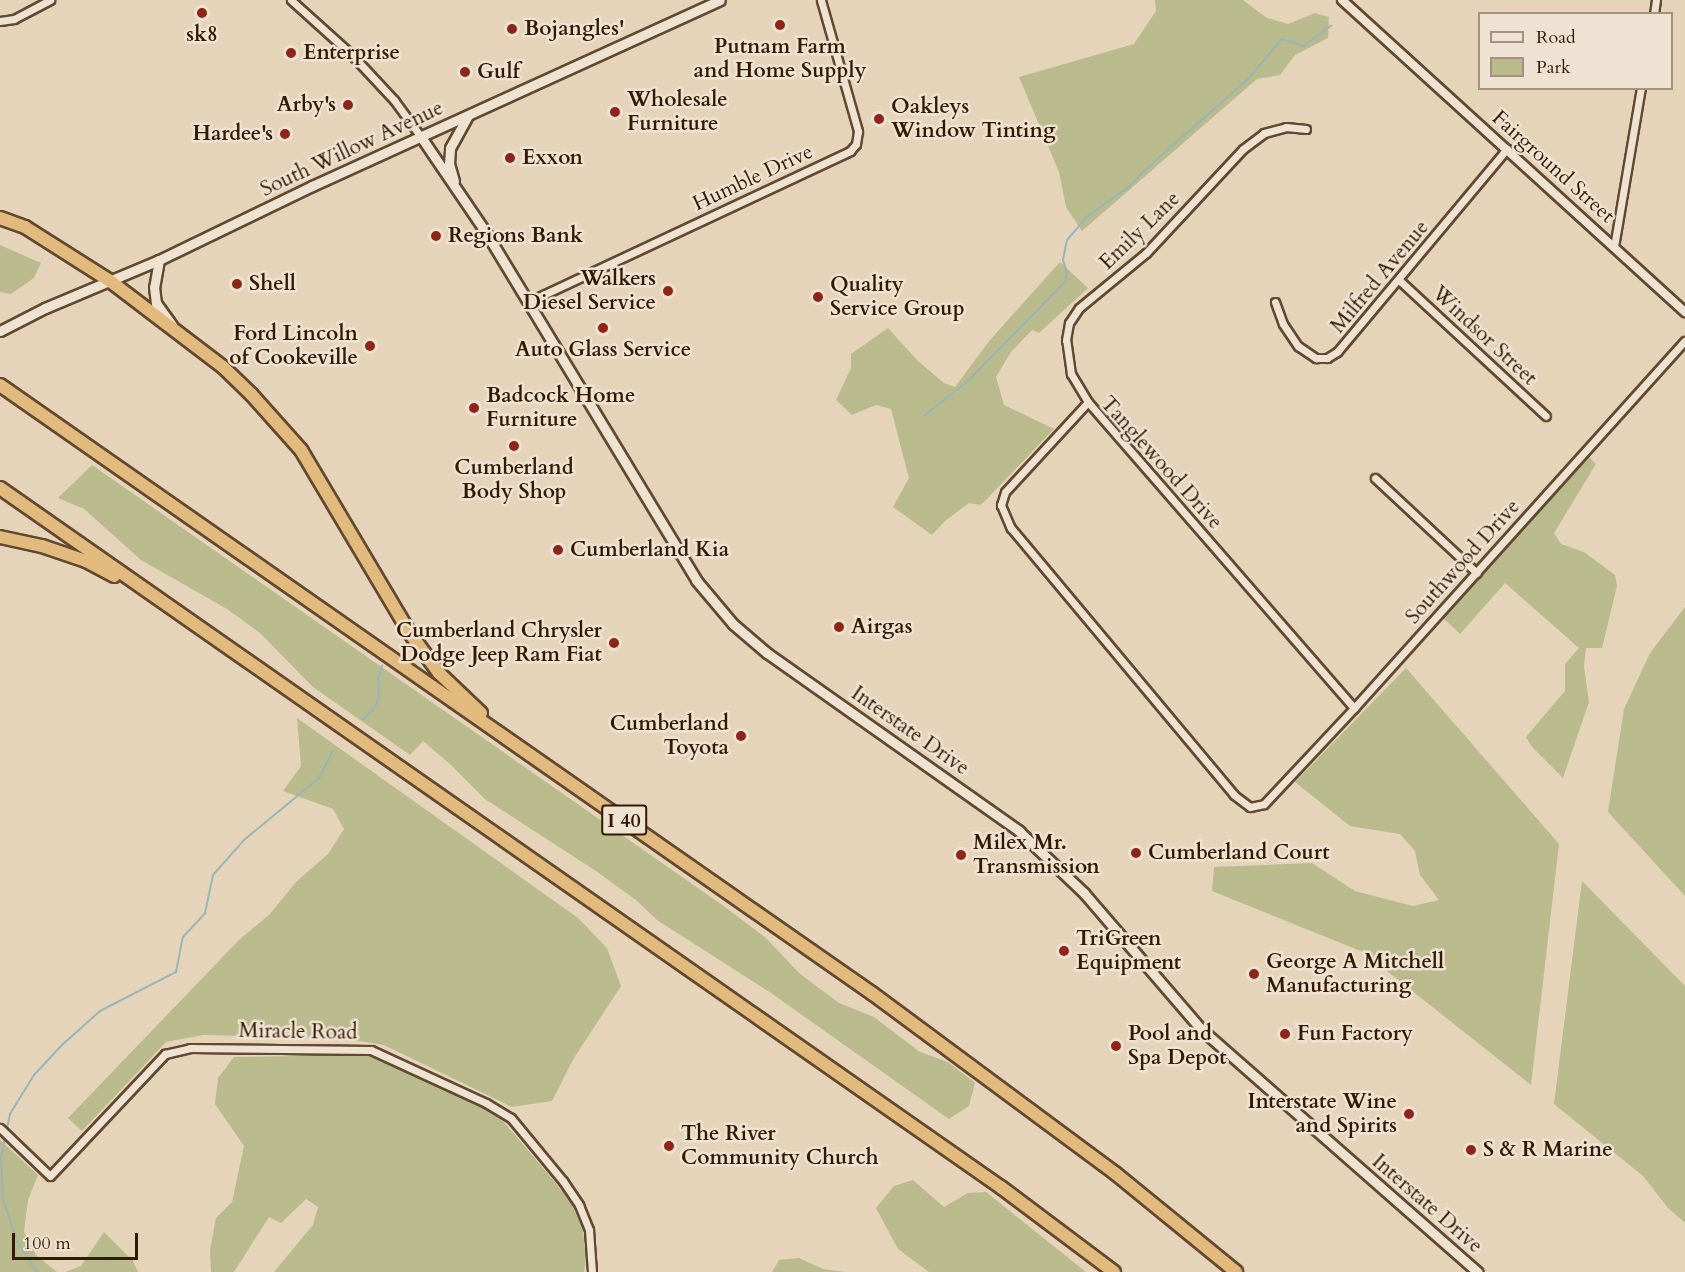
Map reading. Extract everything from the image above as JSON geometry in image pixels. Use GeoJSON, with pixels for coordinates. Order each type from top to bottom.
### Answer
{"type":"FeatureCollection","features":[{"type":"Feature","properties":{"kind":"highway"},"geometry":{"type":"LineString","coordinates":[[0,218],[25,227],[110,281],[230,373],[301,450],[409,632],[439,674],[508,739]]}},
{"type":"Feature","properties":{"kind":"highway","name":"I 40"},"geometry":{"type":"LineString","coordinates":[[0,385],[873,994],[1007,1091],[1116,1174],[1236,1272]]}},
{"type":"Feature","properties":{"kind":"highway"},"geometry":{"type":"LineString","coordinates":[[0,488],[1002,1188],[1114,1272]]}},
{"type":"Feature","properties":{"kind":"highway"},"geometry":{"type":"LineString","coordinates":[[0,537],[86,561],[166,604]]}},
{"type":"Feature","properties":{"kind":"main road","name":"South Willow Avenue"},"geometry":{"type":"LineString","coordinates":[[0,331],[45,308],[159,260],[312,186],[720,0]]}},
{"type":"Feature","properties":{"kind":"main road"},"geometry":{"type":"LineString","coordinates":[[456,189],[449,164],[450,148],[469,115]]}},
{"type":"Feature","properties":{"kind":"main road","name":"Interstate Drive"},"geometry":{"type":"LineString","coordinates":[[421,137],[528,302],[696,580],[733,624],[767,653],[1019,831],[1084,893],[1202,1029],[1478,1272]]}},
{"type":"Feature","properties":{"kind":"main road"},"geometry":{"type":"LineString","coordinates":[[159,260],[154,287],[156,303],[181,336]]}},
{"type":"Feature","properties":{"kind":"street"},"geometry":{"type":"LineString","coordinates":[[0,21],[15,19],[50,0]]}},
{"type":"Feature","properties":{"kind":"street"},"geometry":{"type":"LineString","coordinates":[[291,0],[351,55],[394,100],[421,137]]}},
{"type":"Feature","properties":{"kind":"street","name":"Humble Drive"},"geometry":{"type":"LineString","coordinates":[[528,302],[850,151],[856,144],[858,131],[821,0]]}},
{"type":"Feature","properties":{"kind":"street","name":"Fairground Street"},"geometry":{"type":"LineString","coordinates":[[1342,0],[1685,312]]}},
{"type":"Feature","properties":{"kind":"street"},"geometry":{"type":"LineString","coordinates":[[1614,247],[1641,90]]}},
{"type":"Feature","properties":{"kind":"street","name":"Emily Lane"},"geometry":{"type":"LineString","coordinates":[[1088,402],[1071,374],[1066,340],[1069,323],[1078,308],[1146,253],[1243,149],[1264,133],[1286,127],[1306,129]]}},
{"type":"Feature","properties":{"kind":"street","name":"Milfred Avenue"},"geometry":{"type":"LineString","coordinates":[[1275,302],[1284,324],[1298,346],[1316,358],[1327,358],[1337,352],[1507,149]]}},
{"type":"Feature","properties":{"kind":"street","name":"Windsor Street"},"geometry":{"type":"LineString","coordinates":[[1399,280],[1546,416]]}},
{"type":"Feature","properties":{"kind":"street","name":"Southwood Drive"},"geometry":{"type":"LineString","coordinates":[[1264,804],[1477,573],[1685,341]]}},
{"type":"Feature","properties":{"kind":"street","name":"Tanglewood Drive"},"geometry":{"type":"LineString","coordinates":[[1264,804],[1250,807],[1234,795],[1004,518],[1001,505],[1005,492],[1088,402],[1354,708]]}},
{"type":"Feature","properties":{"kind":"street"},"geometry":{"type":"LineString","coordinates":[[1376,478],[1477,573]]}},
{"type":"Feature","properties":{"kind":"street","name":"Miracle Road"},"geometry":{"type":"LineString","coordinates":[[0,1128],[50,1176],[165,1054],[190,1048],[371,1050],[486,1102],[510,1118],[562,1180],[579,1205],[589,1230],[592,1272]]}},
{"type":"Feature","properties":{"kind":"green space"},"geometry":{"type":"Polygon","coordinates":[[[1155,0],[1243,0],[1267,18],[1288,24],[1315,13],[1329,17],[1328,38],[1295,55],[1280,75],[1257,79],[1082,231],[1066,207],[1059,172],[1019,77],[1134,44],[1156,11],[1155,0]]]}},
{"type":"Feature","properties":{"kind":"green space"},"geometry":{"type":"Polygon","coordinates":[[[0,245],[41,263],[34,278],[11,294],[0,292],[0,245]]]}},
{"type":"Feature","properties":{"kind":"green space"},"geometry":{"type":"Polygon","coordinates":[[[1060,262],[1088,288],[1039,333],[1032,330],[1011,352],[996,377],[1004,405],[1054,429],[981,505],[969,503],[945,521],[932,535],[893,507],[909,478],[891,409],[876,405],[852,415],[836,400],[851,368],[851,354],[888,328],[918,361],[944,383],[955,387],[990,340],[1060,262]]]}},
{"type":"Feature","properties":{"kind":"green space"},"geometry":{"type":"Polygon","coordinates":[[[1587,455],[1596,464],[1554,533],[1561,544],[1584,552],[1615,575],[1617,586],[1602,648],[1586,648],[1584,667],[1589,702],[1563,778],[1532,747],[1526,737],[1565,691],[1565,664],[1579,648],[1505,583],[1460,634],[1443,618],[1587,455]]]}},
{"type":"Feature","properties":{"kind":"green space"},"geometry":{"type":"Polygon","coordinates":[[[92,465],[725,907],[766,938],[799,973],[839,1003],[874,1017],[920,1052],[948,1062],[975,1083],[969,1106],[949,1119],[771,993],[657,920],[636,900],[596,871],[485,799],[423,741],[410,755],[313,687],[260,633],[227,609],[141,560],[84,509],[58,498],[92,465]]]}},
{"type":"Feature","properties":{"kind":"green space"},"geometry":{"type":"Polygon","coordinates":[[[1685,607],[1685,896],[1608,812],[1624,709],[1650,653],[1685,607]]]}},
{"type":"Feature","properties":{"kind":"green space"},"geometry":{"type":"Polygon","coordinates":[[[1406,668],[1559,844],[1531,1085],[1363,952],[1212,891],[1214,867],[1312,863],[1355,891],[1413,906],[1439,900],[1420,875],[1415,851],[1400,834],[1350,826],[1295,782],[1406,668]]]}},
{"type":"Feature","properties":{"kind":"green space"},"geometry":{"type":"Polygon","coordinates":[[[297,718],[578,918],[607,948],[621,986],[574,1058],[552,1101],[512,1107],[384,1045],[341,1038],[203,1035],[166,1042],[82,1131],[68,1118],[239,940],[269,915],[297,881],[328,854],[344,829],[333,809],[283,791],[301,766],[297,718]]]}},
{"type":"Feature","properties":{"kind":"green space"},"geometry":{"type":"Polygon","coordinates":[[[1582,881],[1685,986],[1685,1223],[1668,1208],[1643,1176],[1554,1104],[1582,881]]]}},
{"type":"Feature","properties":{"kind":"green space"},"geometry":{"type":"Polygon","coordinates":[[[369,1055],[484,1106],[504,1122],[570,1200],[583,1230],[586,1260],[584,1272],[274,1272],[313,1225],[318,1207],[306,1199],[281,1223],[269,1217],[234,1272],[211,1272],[210,1250],[216,1218],[232,1202],[244,1146],[215,1104],[218,1078],[234,1057],[369,1055]]]}},
{"type":"Feature","properties":{"kind":"green space"},"geometry":{"type":"Polygon","coordinates":[[[0,1140],[38,1175],[28,1200],[24,1232],[36,1255],[57,1272],[0,1272],[0,1140]]]}},
{"type":"Feature","properties":{"kind":"green space"},"geometry":{"type":"Polygon","coordinates":[[[913,1180],[944,1207],[968,1193],[986,1192],[1086,1272],[929,1272],[898,1249],[876,1208],[894,1186],[913,1180]]]}},
{"type":"Feature","properties":{"kind":"green space"},"geometry":{"type":"Polygon","coordinates":[[[104,1232],[133,1261],[138,1272],[65,1272],[81,1266],[104,1232]]]}},
{"type":"Feature","properties":{"kind":"green space"},"geometry":{"type":"Polygon","coordinates":[[[799,1258],[823,1269],[845,1272],[772,1272],[779,1260],[799,1258]]]}},
{"type":"Feature","properties":{"kind":"waterway"},"geometry":{"type":"LineString","coordinates":[[925,415],[966,383],[1065,282],[1067,273],[1063,260],[1067,240],[1089,215],[1129,187],[1145,170],[1249,78],[1282,39],[1304,46],[1331,26]]}},
{"type":"Feature","properties":{"kind":"waterway"},"geometry":{"type":"LineString","coordinates":[[363,719],[373,710],[379,698],[378,679],[382,666]]}},
{"type":"Feature","properties":{"kind":"waterway"},"geometry":{"type":"LineString","coordinates":[[37,1272],[17,1241],[3,1199],[1,1157],[10,1114],[34,1075],[62,1045],[100,1011],[176,972],[183,937],[205,913],[213,875],[244,840],[319,778],[333,751]]}},
{"type":"Feature","properties":{"kind":"place","name":"sk8"},"geometry":{"type":"Point","coordinates":[202,13]}},
{"type":"Feature","properties":{"kind":"place","name":"Putnam Farm and Home Supply"},"geometry":{"type":"Point","coordinates":[780,25]}},
{"type":"Feature","properties":{"kind":"place","name":"Bojangles'"},"geometry":{"type":"Point","coordinates":[512,29]}},
{"type":"Feature","properties":{"kind":"place","name":"Enterprise"},"geometry":{"type":"Point","coordinates":[291,53]}},
{"type":"Feature","properties":{"kind":"place","name":"Gulf"},"geometry":{"type":"Point","coordinates":[465,72]}},
{"type":"Feature","properties":{"kind":"place","name":"Arby's"},"geometry":{"type":"Point","coordinates":[348,105]}},
{"type":"Feature","properties":{"kind":"place","name":"Wholesale Furniture"},"geometry":{"type":"Point","coordinates":[615,112]}},
{"type":"Feature","properties":{"kind":"place","name":"Oakleys Window Tinting"},"geometry":{"type":"Point","coordinates":[879,119]}},
{"type":"Feature","properties":{"kind":"place","name":"Hardee's"},"geometry":{"type":"Point","coordinates":[285,134]}},
{"type":"Feature","properties":{"kind":"place","name":"Exxon"},"geometry":{"type":"Point","coordinates":[510,158]}},
{"type":"Feature","properties":{"kind":"place","name":"Regions Bank"},"geometry":{"type":"Point","coordinates":[436,236]}},
{"type":"Feature","properties":{"kind":"place","name":"Shell"},"geometry":{"type":"Point","coordinates":[237,284]}},
{"type":"Feature","properties":{"kind":"place","name":"Walkers Diesel Service"},"geometry":{"type":"Point","coordinates":[668,291]}},
{"type":"Feature","properties":{"kind":"place","name":"Quality Service Group"},"geometry":{"type":"Point","coordinates":[818,297]}},
{"type":"Feature","properties":{"kind":"place","name":"Auto Glass Service"},"geometry":{"type":"Point","coordinates":[603,328]}},
{"type":"Feature","properties":{"kind":"place","name":"Ford Lincoln of Cookeville"},"geometry":{"type":"Point","coordinates":[370,346]}},
{"type":"Feature","properties":{"kind":"place","name":"Badcock Home Furniture"},"geometry":{"type":"Point","coordinates":[474,408]}},
{"type":"Feature","properties":{"kind":"place","name":"Cumberland Body Shop"},"geometry":{"type":"Point","coordinates":[514,446]}},
{"type":"Feature","properties":{"kind":"place","name":"Cumberland Kia"},"geometry":{"type":"Point","coordinates":[558,550]}},
{"type":"Feature","properties":{"kind":"place","name":"Airgas"},"geometry":{"type":"Point","coordinates":[839,627]}},
{"type":"Feature","properties":{"kind":"place","name":"Cumberland Chrysler Dodge Jeep Ram Fiat"},"geometry":{"type":"Point","coordinates":[614,643]}},
{"type":"Feature","properties":{"kind":"place","name":"Cumberland Toyota"},"geometry":{"type":"Point","coordinates":[741,736]}},
{"type":"Feature","properties":{"kind":"place","name":"Cumberland Court"},"geometry":{"type":"Point","coordinates":[1136,853]}},
{"type":"Feature","properties":{"kind":"place","name":"Milex Mr. Transmission"},"geometry":{"type":"Point","coordinates":[961,855]}},
{"type":"Feature","properties":{"kind":"place","name":"TriGreen Equipment"},"geometry":{"type":"Point","coordinates":[1064,951]}},
{"type":"Feature","properties":{"kind":"place","name":"George A Mitchell Manufacturing"},"geometry":{"type":"Point","coordinates":[1254,974]}},
{"type":"Feature","properties":{"kind":"place","name":"Fun Factory"},"geometry":{"type":"Point","coordinates":[1285,1034]}},
{"type":"Feature","properties":{"kind":"place","name":"Pool and Spa Depot"},"geometry":{"type":"Point","coordinates":[1116,1046]}},
{"type":"Feature","properties":{"kind":"place","name":"Interstate Wine and Spirits"},"geometry":{"type":"Point","coordinates":[1409,1114]}},
{"type":"Feature","properties":{"kind":"place","name":"The River Community Church"},"geometry":{"type":"Point","coordinates":[669,1146]}},
{"type":"Feature","properties":{"kind":"place","name":"S & R Marine"},"geometry":{"type":"Point","coordinates":[1471,1150]}}]}
